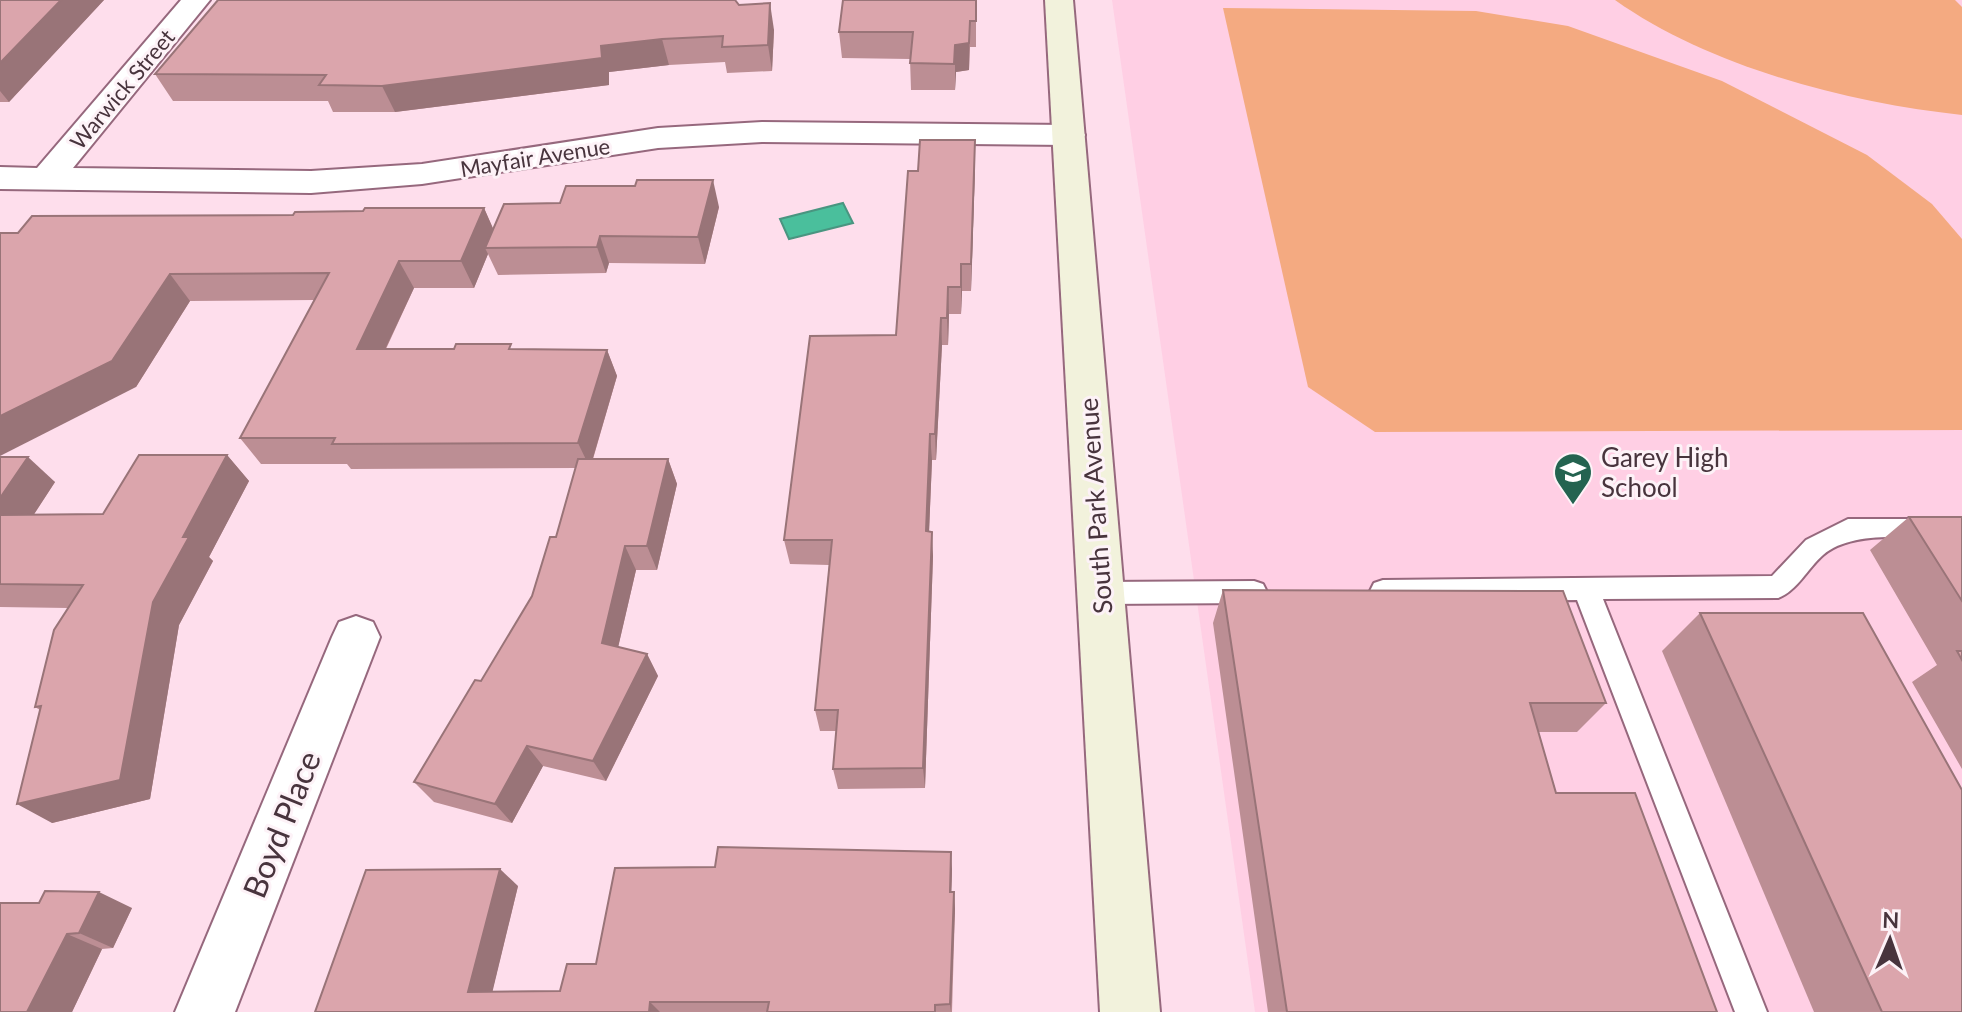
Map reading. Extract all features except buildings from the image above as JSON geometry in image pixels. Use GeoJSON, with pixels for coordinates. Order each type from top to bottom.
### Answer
{"type":"FeatureCollection","features":[{"type":"Feature","properties":{"kind":"street","name":"Warwick Street"},"geometry":{"type":"LineString","coordinates":[[47,178],[196,0]]}},
{"type":"Feature","properties":{"kind":"street","name":"South Park Avenue"},"geometry":{"type":"LineString","coordinates":[[1059,0],[1130,1012]]}},
{"type":"Feature","properties":{"kind":"street","name":"Mayfair Avenue"},"geometry":{"type":"LineString","coordinates":[[0,178],[327,181],[422,174],[658,138],[762,132],[1069,135]]}},
{"type":"Feature","properties":{"kind":"street","name":"Boyd Place"},"geometry":{"type":"LineString","coordinates":[[205,1012],[356,637]]}},
{"type":"Feature","properties":{"kind":"lane"},"geometry":{"type":"LineString","coordinates":[[1352,591],[1778,587],[1815,547],[1848,529],[1962,529]]}},
{"type":"Feature","properties":{"kind":"lane"},"geometry":{"type":"LineString","coordinates":[[1586,589],[1751,1012]]}},
{"type":"Feature","properties":{"kind":"lane"},"geometry":{"type":"LineString","coordinates":[[1101,593],[1273,592]]}},
{"type":"Feature","properties":{"kind":"shaded area","name":"Garey High School"},"geometry":{"type":"Polygon","coordinates":[[[1112,0],[1962,0],[1962,1012],[1255,1012],[1112,0]]]}},
{"type":"Feature","properties":{"kind":"shaded area"},"geometry":{"type":"Polygon","coordinates":[[[1615,0],[1955,0],[1962,7],[1962,115],[1873,101],[1781,78],[1693,45],[1615,0]]]}},
{"type":"Feature","properties":{"kind":"shaded area"},"geometry":{"type":"Polygon","coordinates":[[[1223,8],[1476,11],[1568,26],[1722,81],[1867,155],[1932,204],[1962,239],[1962,430],[1375,432],[1308,387],[1223,8]]]}},
{"type":"Feature","properties":{"kind":"shaded area"},"geometry":{"type":"Polygon","coordinates":[[[843,203],[853,223],[789,239],[780,219],[843,203]]]}},
{"type":"Feature","properties":{"kind":"place","name":"Garey High School"},"geometry":{"type":"Point","coordinates":[1573,506]}}]}
